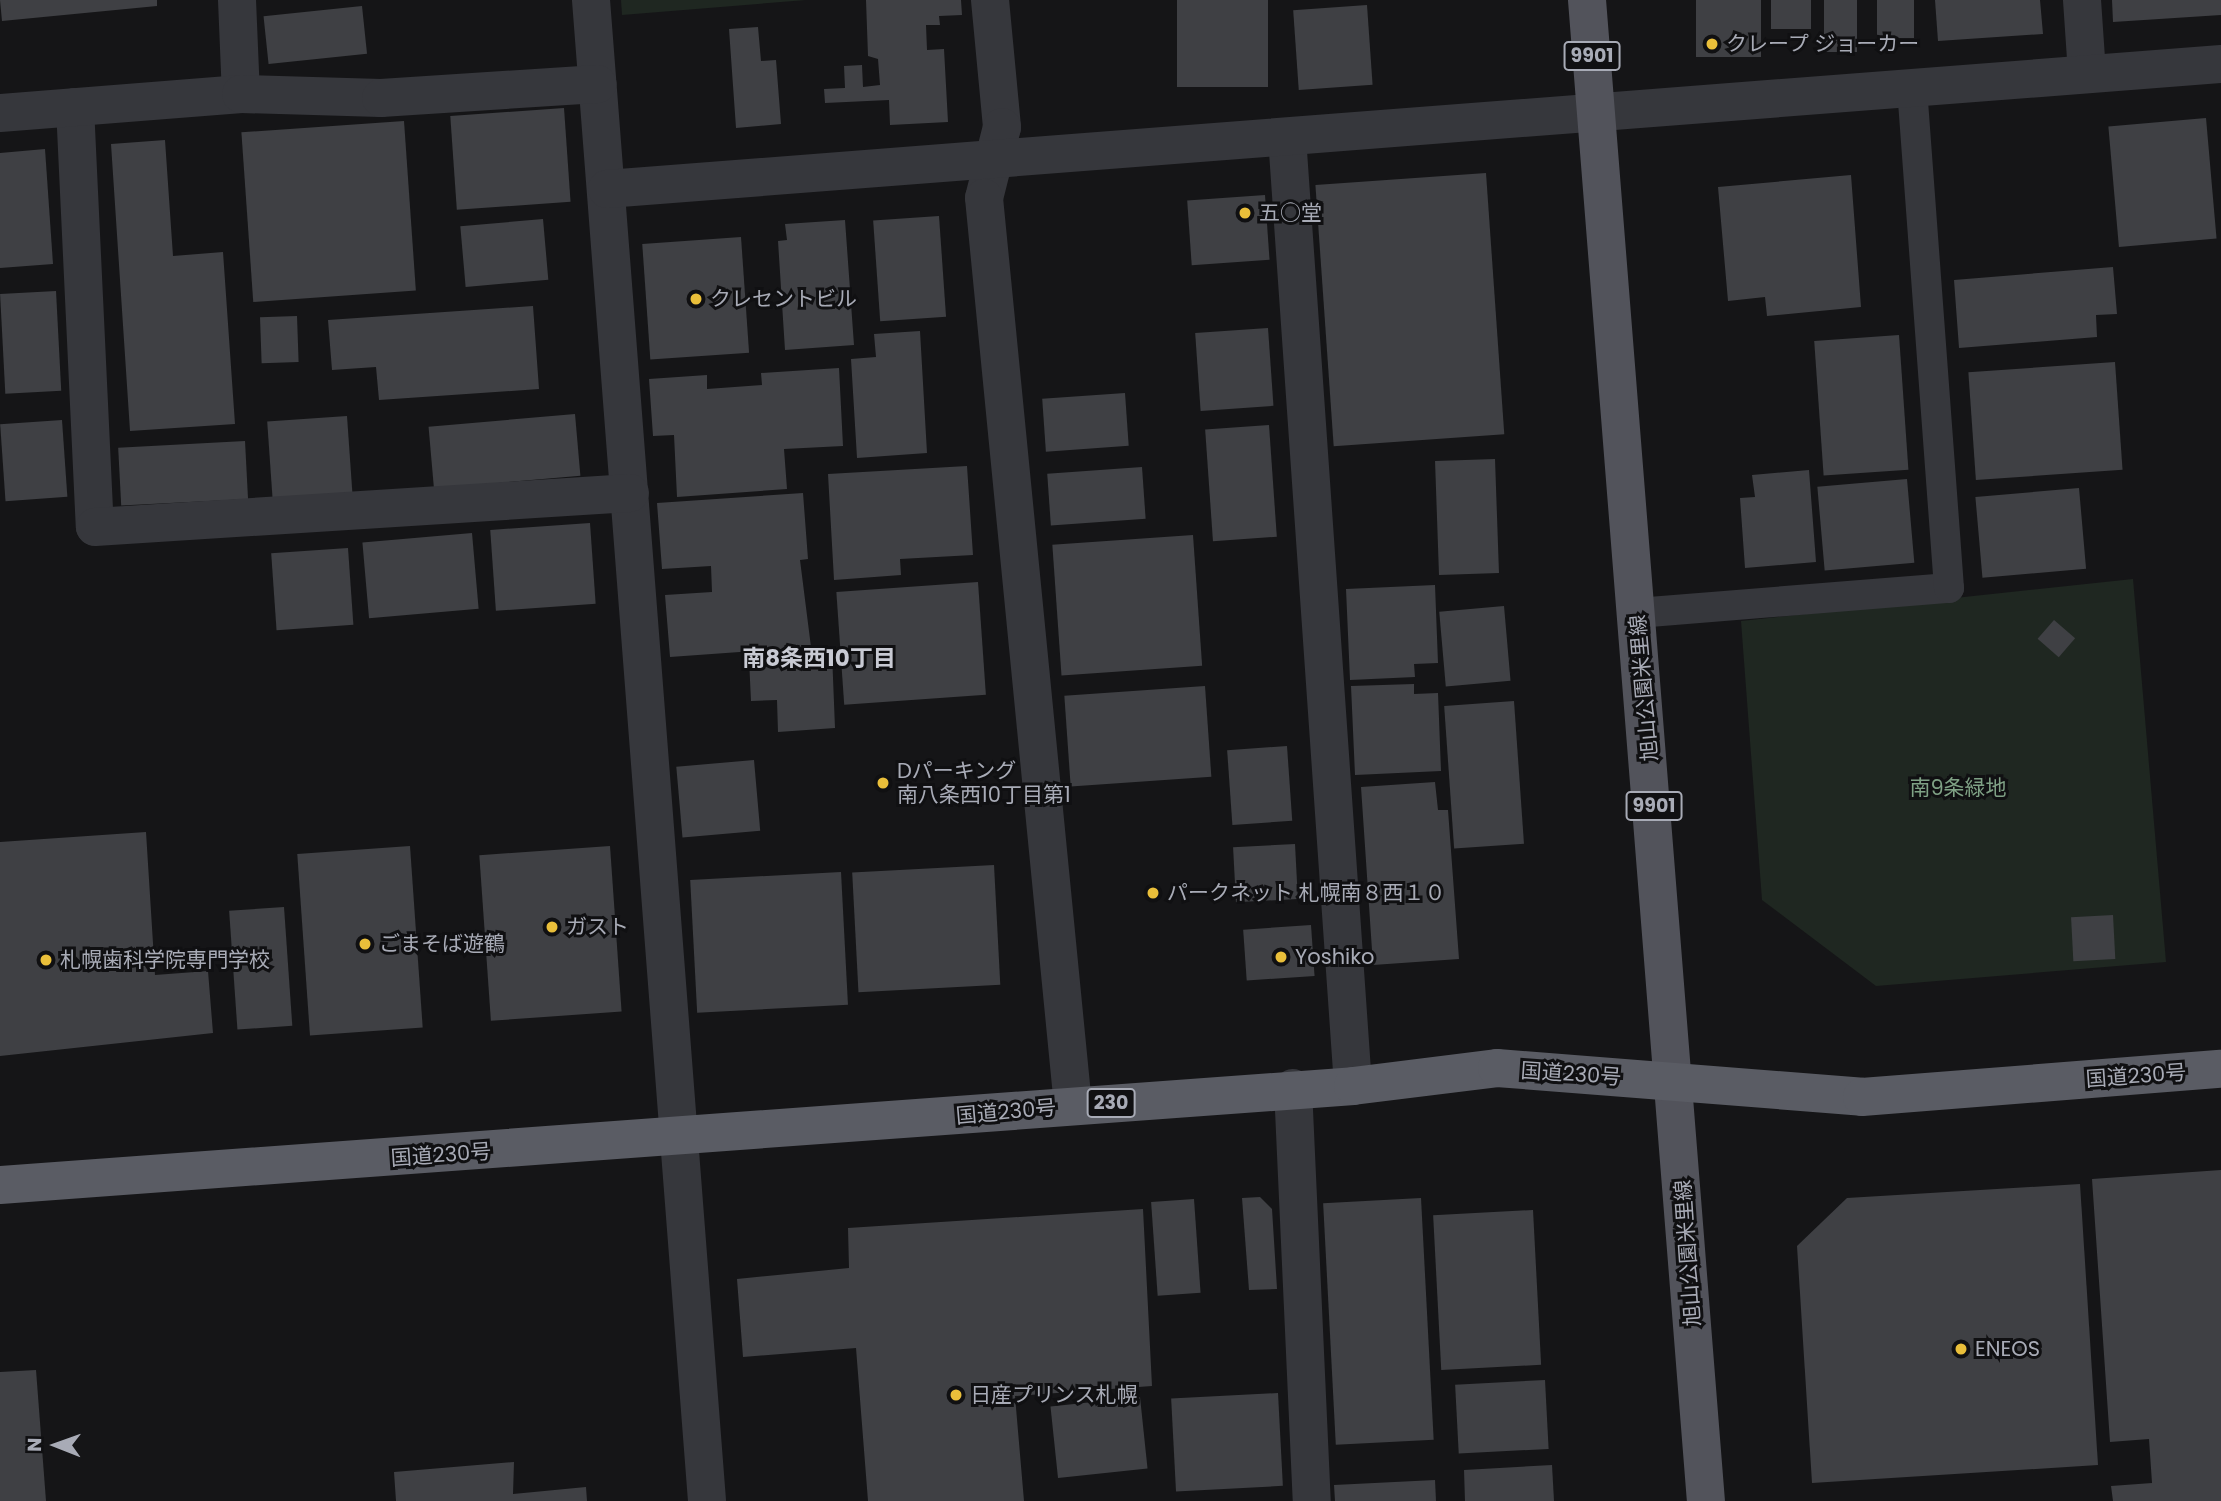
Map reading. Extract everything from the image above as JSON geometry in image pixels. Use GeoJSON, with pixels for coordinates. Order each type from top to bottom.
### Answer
{"type":"FeatureCollection","features":[{"type":"Feature","properties":{"kind":"highway","name":"国道230号"},"geometry":{"type":"LineString","coordinates":[[0,1185],[680,1138],[1293,1088],[1353,1086],[1497,1068],[1862,1097],[2221,1069]]}},
{"type":"Feature","properties":{"kind":"main road","name":"旭山公園米里線"},"geometry":{"type":"LineString","coordinates":[[1587,0],[1706,1501]]}},
{"type":"Feature","properties":{"kind":"street"},"geometry":{"type":"LineString","coordinates":[[237,0],[241,94]]}},
{"type":"Feature","properties":{"kind":"street"},"geometry":{"type":"LineString","coordinates":[[591,0],[707,1501]]}},
{"type":"Feature","properties":{"kind":"street"},"geometry":{"type":"LineString","coordinates":[[990,0],[1002,127],[984,198],[1073,1106]]}},
{"type":"Feature","properties":{"kind":"street"},"geometry":{"type":"LineString","coordinates":[[2082,0],[2087,74]]}},
{"type":"Feature","properties":{"kind":"street"},"geometry":{"type":"LineString","coordinates":[[607,190],[2221,64]]}},
{"type":"Feature","properties":{"kind":"street"},"geometry":{"type":"LineString","coordinates":[[0,113],[241,94],[381,98],[598,84]]}},
{"type":"Feature","properties":{"kind":"street"},"geometry":{"type":"LineString","coordinates":[[75,107],[95,527],[630,493]]}},
{"type":"Feature","properties":{"kind":"street"},"geometry":{"type":"LineString","coordinates":[[1287,137],[1353,1086]]}},
{"type":"Feature","properties":{"kind":"street"},"geometry":{"type":"LineString","coordinates":[[1293,1088],[1312,1501]]}},
{"type":"Feature","properties":{"kind":"lane"},"geometry":{"type":"LineString","coordinates":[[1637,613],[1949,588],[1912,88]]}},
{"type":"Feature","properties":{"kind":"green space"},"geometry":{"type":"Polygon","coordinates":[[[621,0],[806,0],[622,15],[621,0]]]}},
{"type":"Feature","properties":{"kind":"green space","name":"南9条緑地"},"geometry":{"type":"Polygon","coordinates":[[[2133,579],[2166,962],[1876,986],[1762,900],[1741,621],[2133,579]]]}},
{"type":"Feature","properties":{"kind":"building"},"geometry":{"type":"Polygon","coordinates":[[[0,0],[157,0],[157,6],[2,21],[0,0]]]}},
{"type":"Feature","properties":{"kind":"building"},"geometry":{"type":"Polygon","coordinates":[[[866,0],[961,0],[962,15],[939,16],[940,25],[926,25],[927,50],[944,49],[948,122],[890,125],[889,100],[825,103],[824,89],[845,88],[844,66],[862,65],[863,87],[880,85],[878,59],[868,56],[866,0]]]}},
{"type":"Feature","properties":{"kind":"building"},"geometry":{"type":"Polygon","coordinates":[[[1177,0],[1268,0],[1268,87],[1177,87],[1177,0]]]}},
{"type":"Feature","properties":{"kind":"building"},"geometry":{"type":"Polygon","coordinates":[[[1696,0],[1761,0],[1761,57],[1696,57],[1696,0]]]}},
{"type":"Feature","properties":{"kind":"building"},"geometry":{"type":"Polygon","coordinates":[[[1771,0],[1811,0],[1811,29],[1771,29],[1771,0]]]}},
{"type":"Feature","properties":{"kind":"building"},"geometry":{"type":"Polygon","coordinates":[[[1824,0],[1857,0],[1857,52],[1824,52],[1824,0]]]}},
{"type":"Feature","properties":{"kind":"building"},"geometry":{"type":"Polygon","coordinates":[[[1877,0],[1914,0],[1914,38],[1877,38],[1877,0]]]}},
{"type":"Feature","properties":{"kind":"building"},"geometry":{"type":"Polygon","coordinates":[[[1935,0],[2040,0],[2043,34],[1938,41],[1935,0]]]}},
{"type":"Feature","properties":{"kind":"building"},"geometry":{"type":"Polygon","coordinates":[[[2112,0],[2221,0],[2221,15],[2113,22],[2112,0]]]}},
{"type":"Feature","properties":{"kind":"building"},"geometry":{"type":"Polygon","coordinates":[[[1367,5],[1373,85],[1299,90],[1293,10],[1367,5]]]}},
{"type":"Feature","properties":{"kind":"building"},"geometry":{"type":"Polygon","coordinates":[[[362,6],[367,54],[269,64],[264,16],[362,6]]]}},
{"type":"Feature","properties":{"kind":"building"},"geometry":{"type":"Polygon","coordinates":[[[758,27],[761,61],[776,60],[781,124],[736,128],[729,29],[758,27]]]}},
{"type":"Feature","properties":{"kind":"building"},"geometry":{"type":"Polygon","coordinates":[[[564,108],[571,202],[457,210],[450,116],[564,108]]]}},
{"type":"Feature","properties":{"kind":"building"},"geometry":{"type":"Polygon","coordinates":[[[2206,118],[2217,239],[2119,247],[2108,127],[2206,118]]]}},
{"type":"Feature","properties":{"kind":"building"},"geometry":{"type":"Polygon","coordinates":[[[404,121],[416,291],[253,302],[241,132],[404,121]]]}},
{"type":"Feature","properties":{"kind":"building"},"geometry":{"type":"Polygon","coordinates":[[[165,140],[173,256],[223,252],[235,424],[130,431],[111,144],[165,140]]]}},
{"type":"Feature","properties":{"kind":"building"},"geometry":{"type":"Polygon","coordinates":[[[45,149],[53,264],[0,268],[0,153],[45,149]]]}},
{"type":"Feature","properties":{"kind":"building"},"geometry":{"type":"Polygon","coordinates":[[[1486,173],[1504,434],[1334,446],[1315,185],[1486,173]]]}},
{"type":"Feature","properties":{"kind":"building"},"geometry":{"type":"Polygon","coordinates":[[[1851,175],[1861,307],[1767,316],[1765,297],[1728,301],[1718,187],[1851,175]]]}},
{"type":"Feature","properties":{"kind":"building"},"geometry":{"type":"Polygon","coordinates":[[[1265,195],[1270,260],[1192,265],[1187,200],[1265,195]]]}},
{"type":"Feature","properties":{"kind":"building"},"geometry":{"type":"Polygon","coordinates":[[[939,216],[946,317],[880,321],[873,221],[939,216]]]}},
{"type":"Feature","properties":{"kind":"building"},"geometry":{"type":"Polygon","coordinates":[[[543,219],[548,280],[466,287],[460,226],[543,219]]]}},
{"type":"Feature","properties":{"kind":"building"},"geometry":{"type":"Polygon","coordinates":[[[845,220],[854,345],[785,350],[778,241],[787,240],[785,224],[845,220]]]}},
{"type":"Feature","properties":{"kind":"building","name":"クレセントビル"},"geometry":{"type":"Polygon","coordinates":[[[741,237],[749,353],[650,360],[642,244],[741,237]]]}},
{"type":"Feature","properties":{"kind":"building"},"geometry":{"type":"Polygon","coordinates":[[[2113,267],[2117,314],[2096,315],[2097,337],[1959,348],[1954,280],[2113,267]]]}},
{"type":"Feature","properties":{"kind":"building"},"geometry":{"type":"Polygon","coordinates":[[[56,291],[61,391],[5,394],[0,294],[56,291]]]}},
{"type":"Feature","properties":{"kind":"building"},"geometry":{"type":"Polygon","coordinates":[[[533,306],[539,389],[379,400],[376,367],[332,370],[328,320],[533,306]]]}},
{"type":"Feature","properties":{"kind":"building"},"geometry":{"type":"Polygon","coordinates":[[[297,316],[299,362],[262,363],[260,317],[297,316]]]}},
{"type":"Feature","properties":{"kind":"building"},"geometry":{"type":"Polygon","coordinates":[[[1268,328],[1273,406],[1201,411],[1195,333],[1268,328]]]}},
{"type":"Feature","properties":{"kind":"building"},"geometry":{"type":"Polygon","coordinates":[[[920,331],[927,453],[857,458],[851,359],[876,357],[874,334],[920,331]]]}},
{"type":"Feature","properties":{"kind":"building"},"geometry":{"type":"Polygon","coordinates":[[[1899,335],[1908,470],[1824,476],[1814,341],[1899,335]]]}},
{"type":"Feature","properties":{"kind":"building"},"geometry":{"type":"Polygon","coordinates":[[[2115,362],[2123,470],[1976,480],[1968,372],[2115,362]]]}},
{"type":"Feature","properties":{"kind":"building"},"geometry":{"type":"Polygon","coordinates":[[[839,368],[843,446],[784,449],[787,489],[677,497],[674,435],[653,436],[649,379],[707,375],[707,389],[762,385],[761,373],[839,368]]]}},
{"type":"Feature","properties":{"kind":"building"},"geometry":{"type":"Polygon","coordinates":[[[1125,393],[1129,446],[1046,452],[1042,399],[1125,393]]]}},
{"type":"Feature","properties":{"kind":"building"},"geometry":{"type":"Polygon","coordinates":[[[575,414],[580,476],[434,489],[429,427],[575,414]]]}},
{"type":"Feature","properties":{"kind":"building"},"geometry":{"type":"Polygon","coordinates":[[[347,416],[352,494],[273,499],[267,422],[347,416]]]}},
{"type":"Feature","properties":{"kind":"building"},"geometry":{"type":"Polygon","coordinates":[[[62,420],[67,497],[6,501],[0,424],[62,420]]]}},
{"type":"Feature","properties":{"kind":"building"},"geometry":{"type":"Polygon","coordinates":[[[1269,425],[1277,537],[1213,541],[1205,429],[1269,425]]]}},
{"type":"Feature","properties":{"kind":"building"},"geometry":{"type":"Polygon","coordinates":[[[245,441],[248,499],[121,506],[118,448],[245,441]]]}},
{"type":"Feature","properties":{"kind":"building"},"geometry":{"type":"Polygon","coordinates":[[[1495,459],[1499,573],[1439,575],[1435,461],[1495,459]]]}},
{"type":"Feature","properties":{"kind":"building"},"geometry":{"type":"Polygon","coordinates":[[[967,466],[973,555],[900,559],[901,575],[834,580],[828,474],[967,466]]]}},
{"type":"Feature","properties":{"kind":"building"},"geometry":{"type":"Polygon","coordinates":[[[1142,467],[1146,519],[1051,526],[1047,474],[1142,467]]]}},
{"type":"Feature","properties":{"kind":"building"},"geometry":{"type":"Polygon","coordinates":[[[1809,470],[1816,562],[1745,568],[1740,498],[1755,497],[1752,475],[1809,470]]]}},
{"type":"Feature","properties":{"kind":"building"},"geometry":{"type":"Polygon","coordinates":[[[1907,479],[1914,563],[1825,571],[1817,487],[1907,479]]]}},
{"type":"Feature","properties":{"kind":"building"},"geometry":{"type":"Polygon","coordinates":[[[2079,488],[2086,569],[1982,578],[1975,497],[2079,488]]]}},
{"type":"Feature","properties":{"kind":"building"},"geometry":{"type":"Polygon","coordinates":[[[803,493],[808,559],[800,560],[811,647],[670,657],[665,595],[712,592],[711,566],[662,569],[657,503],[803,493]]]}},
{"type":"Feature","properties":{"kind":"building"},"geometry":{"type":"Polygon","coordinates":[[[590,523],[596,604],[496,611],[490,530],[590,523]]]}},
{"type":"Feature","properties":{"kind":"building"},"geometry":{"type":"Polygon","coordinates":[[[472,533],[479,609],[369,618],[362,543],[472,533]]]}},
{"type":"Feature","properties":{"kind":"building"},"geometry":{"type":"Polygon","coordinates":[[[1193,535],[1202,666],[1061,676],[1052,545],[1193,535]]]}},
{"type":"Feature","properties":{"kind":"building"},"geometry":{"type":"Polygon","coordinates":[[[348,548],[353,625],[277,630],[271,553],[348,548]]]}},
{"type":"Feature","properties":{"kind":"building"},"geometry":{"type":"Polygon","coordinates":[[[978,582],[986,695],[844,705],[836,592],[978,582]]]}},
{"type":"Feature","properties":{"kind":"building"},"geometry":{"type":"Polygon","coordinates":[[[1435,585],[1438,663],[1414,664],[1415,677],[1350,680],[1346,589],[1435,585]]]}},
{"type":"Feature","properties":{"kind":"building"},"geometry":{"type":"Polygon","coordinates":[[[1504,606],[1511,681],[1446,686],[1439,612],[1504,606]]]}},
{"type":"Feature","properties":{"kind":"building"},"geometry":{"type":"Polygon","coordinates":[[[2054,620],[2075,638],[2059,657],[2038,639],[2054,620]]]}},
{"type":"Feature","properties":{"kind":"building"},"geometry":{"type":"Polygon","coordinates":[[[832,653],[835,728],[778,732],[777,700],[751,701],[749,659],[832,653]]]}},
{"type":"Feature","properties":{"kind":"building"},"geometry":{"type":"Polygon","coordinates":[[[1414,684],[1414,694],[1438,693],[1441,771],[1355,775],[1351,686],[1414,684]]]}},
{"type":"Feature","properties":{"kind":"building"},"geometry":{"type":"Polygon","coordinates":[[[1205,686],[1211,777],[1071,787],[1064,696],[1205,686]]]}},
{"type":"Feature","properties":{"kind":"building"},"geometry":{"type":"Polygon","coordinates":[[[1514,701],[1524,844],[1454,849],[1444,706],[1514,701]]]}},
{"type":"Feature","properties":{"kind":"building"},"geometry":{"type":"Polygon","coordinates":[[[1287,746],[1292,821],[1232,825],[1227,750],[1287,746]]]}},
{"type":"Feature","properties":{"kind":"building"},"geometry":{"type":"Polygon","coordinates":[[[754,760],[760,831],[682,838],[676,767],[754,760]]]}},
{"type":"Feature","properties":{"kind":"building"},"geometry":{"type":"Polygon","coordinates":[[[1435,782],[1438,810],[1448,810],[1459,959],[1373,965],[1361,787],[1435,782]]]}},
{"type":"Feature","properties":{"kind":"building"},"geometry":{"type":"Polygon","coordinates":[[[146,832],[155,975],[208,971],[213,1033],[0,1056],[0,842],[146,832]]]}},
{"type":"Feature","properties":{"kind":"building"},"geometry":{"type":"Polygon","coordinates":[[[1295,844],[1298,899],[1236,902],[1233,847],[1295,844]]]}},
{"type":"Feature","properties":{"kind":"building"},"geometry":{"type":"Polygon","coordinates":[[[410,846],[423,1028],[310,1035],[297,854],[410,846]]]}},
{"type":"Feature","properties":{"kind":"building"},"geometry":{"type":"Polygon","coordinates":[[[610,846],[622,1012],[491,1021],[479,855],[610,846]]]}},
{"type":"Feature","properties":{"kind":"building"},"geometry":{"type":"Polygon","coordinates":[[[994,865],[1000,985],[858,992],[852,872],[994,865]]]}},
{"type":"Feature","properties":{"kind":"building"},"geometry":{"type":"Polygon","coordinates":[[[841,872],[848,1005],[697,1013],[690,880],[841,872]]]}},
{"type":"Feature","properties":{"kind":"building"},"geometry":{"type":"Polygon","coordinates":[[[284,907],[292,1026],[237,1030],[229,911],[284,907]]]}},
{"type":"Feature","properties":{"kind":"building"},"geometry":{"type":"Polygon","coordinates":[[[2113,915],[2115,959],[2073,961],[2071,917],[2113,915]]]}},
{"type":"Feature","properties":{"kind":"building"},"geometry":{"type":"Polygon","coordinates":[[[1311,925],[1315,976],[1247,981],[1243,930],[1311,925]]]}},
{"type":"Feature","properties":{"kind":"building"},"geometry":{"type":"Polygon","coordinates":[[[2221,1170],[2221,1501],[2113,1501],[2111,1486],[2152,1483],[2149,1439],[2110,1442],[2092,1179],[2221,1170]]]}},
{"type":"Feature","properties":{"kind":"building"},"geometry":{"type":"Polygon","coordinates":[[[2080,1184],[2098,1465],[1812,1483],[1797,1246],[1847,1198],[2080,1184]]]}},
{"type":"Feature","properties":{"kind":"building"},"geometry":{"type":"Polygon","coordinates":[[[1260,1197],[1272,1209],[1277,1289],[1249,1290],[1242,1198],[1260,1197]]]}},
{"type":"Feature","properties":{"kind":"building"},"geometry":{"type":"Polygon","coordinates":[[[1421,1198],[1434,1440],[1336,1445],[1323,1203],[1421,1198]]]}},
{"type":"Feature","properties":{"kind":"building"},"geometry":{"type":"Polygon","coordinates":[[[1194,1199],[1201,1293],[1158,1296],[1151,1202],[1194,1199]]]}},
{"type":"Feature","properties":{"kind":"building"},"geometry":{"type":"Polygon","coordinates":[[[1143,1209],[1152,1386],[1015,1396],[1024,1501],[868,1501],[856,1348],[743,1357],[737,1279],[849,1268],[848,1228],[1143,1209]]]}},
{"type":"Feature","properties":{"kind":"building"},"geometry":{"type":"Polygon","coordinates":[[[1533,1210],[1541,1365],[1441,1370],[1433,1215],[1533,1210]]]}},
{"type":"Feature","properties":{"kind":"building"},"geometry":{"type":"Polygon","coordinates":[[[36,1370],[46,1501],[0,1501],[0,1372],[36,1370]]]}},
{"type":"Feature","properties":{"kind":"building"},"geometry":{"type":"Polygon","coordinates":[[[1545,1380],[1549,1449],[1459,1454],[1455,1385],[1545,1380]]]}},
{"type":"Feature","properties":{"kind":"building"},"geometry":{"type":"Polygon","coordinates":[[[1278,1393],[1283,1486],[1176,1491],[1171,1399],[1278,1393]]]}},
{"type":"Feature","properties":{"kind":"building"},"geometry":{"type":"Polygon","coordinates":[[[1140,1397],[1148,1469],[1058,1478],[1050,1406],[1140,1397]]]}},
{"type":"Feature","properties":{"kind":"building"},"geometry":{"type":"Polygon","coordinates":[[[514,1462],[513,1494],[586,1487],[587,1501],[396,1501],[394,1472],[514,1462]]]}},
{"type":"Feature","properties":{"kind":"building"},"geometry":{"type":"Polygon","coordinates":[[[1552,1465],[1554,1501],[1465,1501],[1464,1470],[1552,1465]]]}},
{"type":"Feature","properties":{"kind":"building"},"geometry":{"type":"Polygon","coordinates":[[[1435,1480],[1436,1501],[1335,1501],[1334,1485],[1435,1480]]]}},
{"type":"Feature","properties":{"kind":"place","name":"クレープ ジョーカー"},"geometry":{"type":"Point","coordinates":[1712,44]}},
{"type":"Feature","properties":{"kind":"place","name":"五○堂"},"geometry":{"type":"Point","coordinates":[1245,213]}},
{"type":"Feature","properties":{"kind":"place","name":"クレセントビル"},"geometry":{"type":"Point","coordinates":[696,299]}},
{"type":"Feature","properties":{"kind":"place","name":"Dパーキング 南八条西10丁目第1"},"geometry":{"type":"Point","coordinates":[883,783]}},
{"type":"Feature","properties":{"kind":"place","name":"パークネット 札幌南８西１０"},"geometry":{"type":"Point","coordinates":[1153,893]}},
{"type":"Feature","properties":{"kind":"place","name":"ガスト"},"geometry":{"type":"Point","coordinates":[552,927]}},
{"type":"Feature","properties":{"kind":"place","name":"ごまそば遊鶴"},"geometry":{"type":"Point","coordinates":[365,944]}},
{"type":"Feature","properties":{"kind":"place","name":"Yoshiko"},"geometry":{"type":"Point","coordinates":[1281,957]}},
{"type":"Feature","properties":{"kind":"place","name":"札幌歯科学院専門学校"},"geometry":{"type":"Point","coordinates":[46,960]}},
{"type":"Feature","properties":{"kind":"place","name":"ENEOS"},"geometry":{"type":"Point","coordinates":[1961,1349]}},
{"type":"Feature","properties":{"kind":"place","name":"日産プリンス札幌"},"geometry":{"type":"Point","coordinates":[956,1395]}},
{"type":"Feature","properties":{"kind":"district","name":"南8条西10丁目"},"geometry":{"type":"Point","coordinates":[819,658]}}]}
